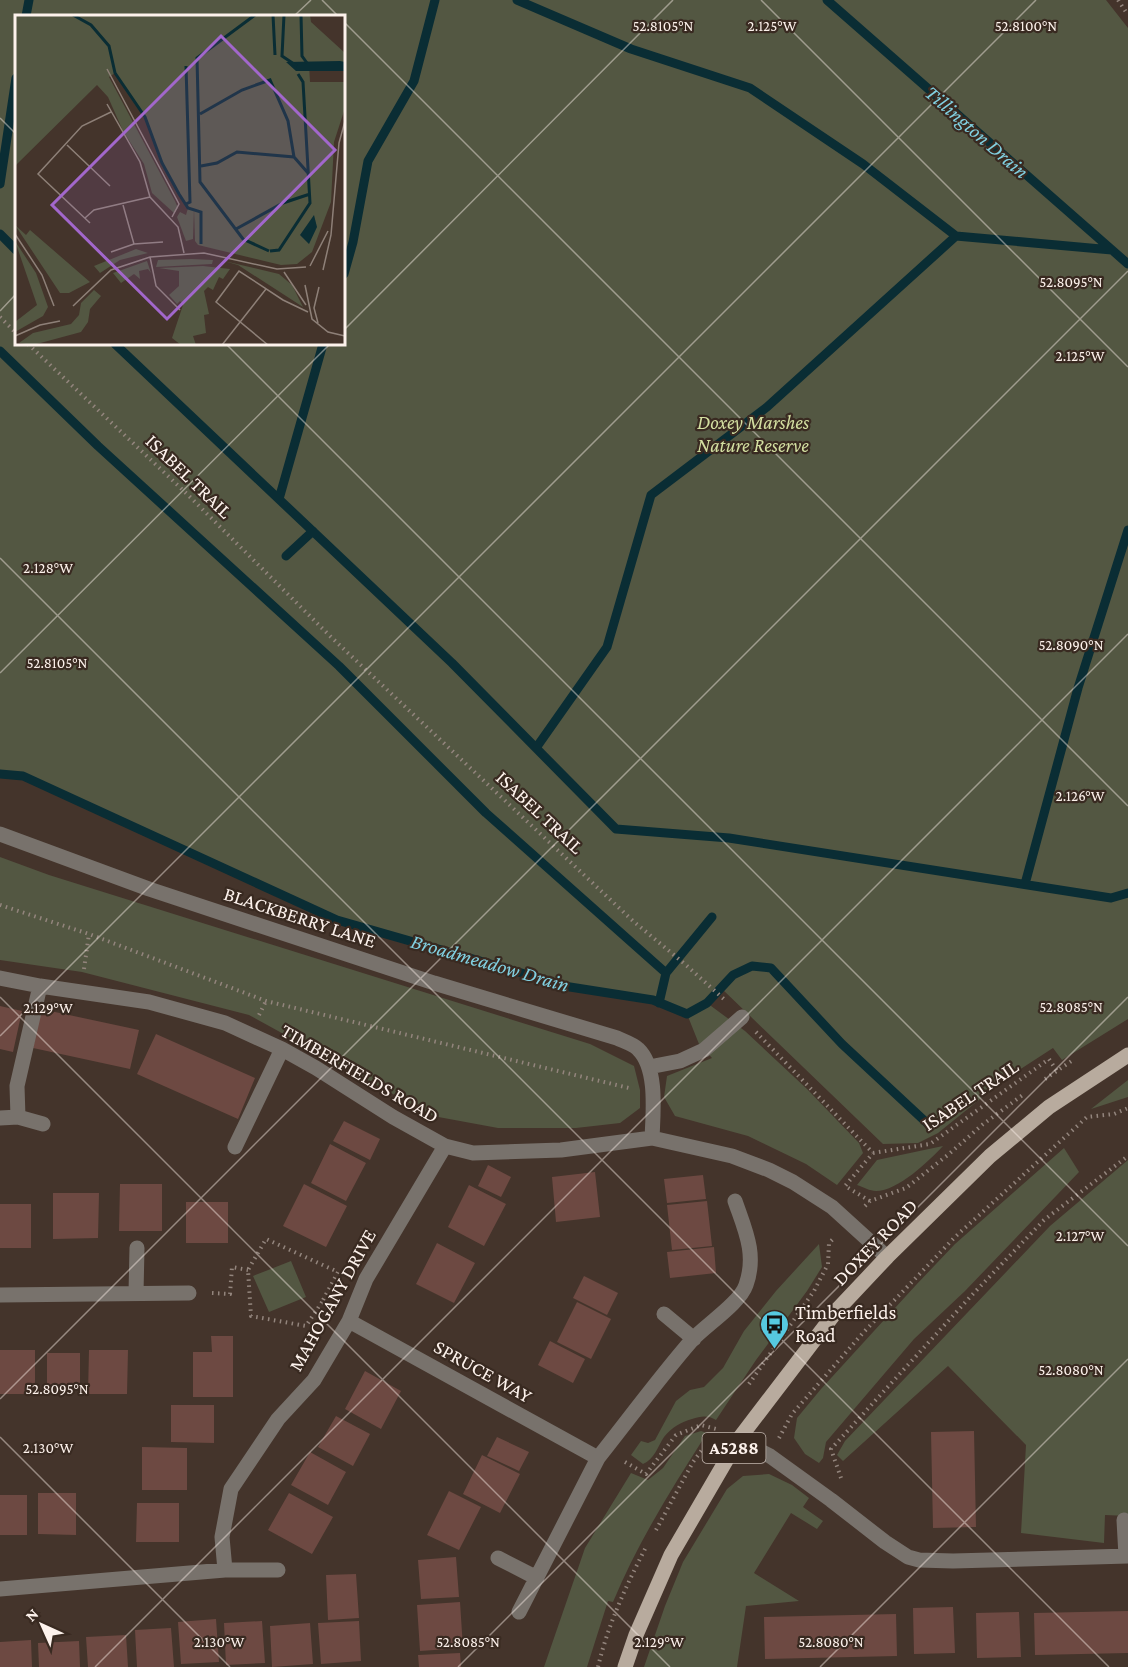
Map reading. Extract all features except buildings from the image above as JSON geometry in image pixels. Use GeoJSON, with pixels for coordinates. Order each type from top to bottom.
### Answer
{"type":"FeatureCollection","features":[{"type":"Feature","properties":{"kind":"main road","name":"DOXEY ROAD"},"geometry":{"type":"LineString","coordinates":[[625,1667],[636,1635],[671,1555],[738,1440],[838,1310],[887,1257],[990,1156],[1041,1114],[1128,1055]]}},
{"type":"Feature","properties":{"kind":"street","name":"BLACKBERRY LANE"},"geometry":{"type":"LineString","coordinates":[[0,834],[149,889],[434,983],[608,1035],[638,1050],[649,1067]]}},
{"type":"Feature","properties":{"kind":"street","name":"TIMBERFIELDS ROAD"},"geometry":{"type":"LineString","coordinates":[[0,978],[149,1002],[225,1023],[282,1049],[316,1068],[393,1117],[445,1146],[473,1153],[561,1150],[652,1138],[732,1156],[793,1182],[832,1207],[887,1257]]}},
{"type":"Feature","properties":{"kind":"street"},"geometry":{"type":"LineString","coordinates":[[18,1117],[17,1086],[40,986]]}},
{"type":"Feature","properties":{"kind":"street"},"geometry":{"type":"LineString","coordinates":[[652,1138],[654,1094],[649,1067],[680,1061],[704,1050],[742,1017]]}},
{"type":"Feature","properties":{"kind":"street"},"geometry":{"type":"LineString","coordinates":[[235,1147],[282,1049]]}},
{"type":"Feature","properties":{"kind":"street"},"geometry":{"type":"LineString","coordinates":[[0,1118],[18,1117],[43,1124]]}},
{"type":"Feature","properties":{"kind":"street","name":"MAHOGANY DRIVE"},"geometry":{"type":"LineString","coordinates":[[225,1570],[222,1537],[231,1489],[278,1419],[314,1380],[349,1321],[366,1279],[445,1146]]}},
{"type":"Feature","properties":{"kind":"street"},"geometry":{"type":"LineString","coordinates":[[519,1612],[598,1458],[694,1339],[729,1307],[746,1287],[752,1260],[735,1201]]}},
{"type":"Feature","properties":{"kind":"street"},"geometry":{"type":"LineString","coordinates":[[136,1293],[137,1248]]}},
{"type":"Feature","properties":{"kind":"street"},"geometry":{"type":"LineString","coordinates":[[0,1295],[189,1293]]}},
{"type":"Feature","properties":{"kind":"street"},"geometry":{"type":"LineString","coordinates":[[664,1314],[694,1339]]}},
{"type":"Feature","properties":{"kind":"street","name":"SPRUCE WAY"},"geometry":{"type":"LineString","coordinates":[[349,1321],[598,1458]]}},
{"type":"Feature","properties":{"kind":"street"},"geometry":{"type":"LineString","coordinates":[[738,1440],[770,1456],[885,1542],[909,1557],[919,1560],[1127,1556],[1124,1520]]}},
{"type":"Feature","properties":{"kind":"street"},"geometry":{"type":"LineString","coordinates":[[498,1558],[537,1578]]}},
{"type":"Feature","properties":{"kind":"street"},"geometry":{"type":"LineString","coordinates":[[0,1589],[225,1570],[278,1570]]}},
{"type":"Feature","properties":{"kind":"path"},"geometry":{"type":"LineString","coordinates":[[1118,0],[1128,15]]}},
{"type":"Feature","properties":{"kind":"path"},"geometry":{"type":"LineString","coordinates":[[0,317],[15,332]]}},
{"type":"Feature","properties":{"kind":"path","name":"ISABEL TRAIL"},"geometry":{"type":"LineString","coordinates":[[29,345],[187,494],[357,661],[633,921],[723,998],[873,1153],[930,1144],[1049,1059],[1057,1070],[1038,1084]]}},
{"type":"Feature","properties":{"kind":"path"},"geometry":{"type":"LineString","coordinates":[[0,905],[89,934],[266,1001],[654,1094]]}},
{"type":"Feature","properties":{"kind":"path"},"geometry":{"type":"LineString","coordinates":[[81,992],[89,934]]}},
{"type":"Feature","properties":{"kind":"path"},"geometry":{"type":"LineString","coordinates":[[873,1153],[845,1186],[870,1201],[906,1188],[982,1125],[1029,1091]]}},
{"type":"Feature","properties":{"kind":"path"},"geometry":{"type":"LineString","coordinates":[[770,1456],[792,1414],[862,1334],[955,1237],[1086,1115],[1114,1114],[1128,1108]]}},
{"type":"Feature","properties":{"kind":"path"},"geometry":{"type":"LineString","coordinates":[[831,1500],[843,1483],[831,1449],[1044,1220],[1128,1156]]}},
{"type":"Feature","properties":{"kind":"path"},"geometry":{"type":"LineString","coordinates":[[266,1239],[338,1272],[322,1302],[306,1326],[251,1316],[248,1270],[266,1239]]}},
{"type":"Feature","properties":{"kind":"path"},"geometry":{"type":"LineString","coordinates":[[189,1293],[230,1294],[232,1267],[248,1270]]}},
{"type":"Feature","properties":{"kind":"path"},"geometry":{"type":"LineString","coordinates":[[322,1302],[349,1321]]}},
{"type":"Feature","properties":{"kind":"path"},"geometry":{"type":"LineString","coordinates":[[598,1458],[628,1462],[646,1474],[676,1435],[701,1425],[716,1429]]}},
{"type":"Feature","properties":{"kind":"green space","name":"Doxey Marshes Nature Reserve"},"geometry":{"type":"Polygon","coordinates":[[[0,0],[1106,0],[1128,28],[1128,1019],[1062,1060],[1053,1048],[1005,1079],[938,1133],[918,1143],[883,1144],[721,988],[707,1003],[745,1031],[807,1089],[859,1143],[863,1153],[837,1185],[806,1164],[748,1136],[675,1116],[664,1097],[667,1076],[712,1058],[699,1044],[687,1014],[653,1000],[570,987],[337,920],[23,776],[0,774],[0,0]]]}},
{"type":"Feature","properties":{"kind":"green space"},"geometry":{"type":"Polygon","coordinates":[[[0,857],[49,875],[590,1044],[634,1066],[640,1090],[640,1108],[620,1123],[576,1128],[498,1128],[433,1116],[249,1015],[82,972],[0,960],[0,857]]]}},
{"type":"Feature","properties":{"kind":"green space"},"geometry":{"type":"Polygon","coordinates":[[[1128,1080],[1128,1097],[1091,1109],[1128,1080]]]}},
{"type":"Feature","properties":{"kind":"green space"},"geometry":{"type":"Polygon","coordinates":[[[943,1146],[912,1174],[894,1186],[876,1191],[857,1185],[877,1160],[943,1146]]]}},
{"type":"Feature","properties":{"kind":"green space"},"geometry":{"type":"Polygon","coordinates":[[[1064,1148],[1079,1172],[965,1291],[914,1339],[826,1442],[823,1458],[819,1463],[805,1454],[794,1438],[797,1418],[821,1389],[955,1244],[1064,1148]]]}},
{"type":"Feature","properties":{"kind":"green space"},"geometry":{"type":"Polygon","coordinates":[[[1128,1160],[1128,1516],[1105,1515],[1104,1543],[1021,1533],[1026,1445],[948,1366],[843,1461],[837,1455],[845,1441],[1050,1226],[1128,1160]]]}},
{"type":"Feature","properties":{"kind":"green space"},"geometry":{"type":"Polygon","coordinates":[[[819,1244],[822,1267],[716,1420],[701,1417],[677,1425],[664,1437],[650,1459],[643,1464],[631,1455],[641,1441],[648,1443],[655,1440],[676,1401],[690,1390],[704,1387],[723,1368],[744,1331],[776,1291],[819,1244]]]}},
{"type":"Feature","properties":{"kind":"green space"},"geometry":{"type":"Polygon","coordinates":[[[291,1261],[306,1297],[269,1312],[253,1276],[291,1261]]]}},
{"type":"Feature","properties":{"kind":"green space"},"geometry":{"type":"Polygon","coordinates":[[[701,1431],[707,1433],[644,1537],[613,1602],[608,1601],[587,1667],[544,1667],[585,1548],[631,1473],[648,1480],[663,1468],[685,1436],[701,1431]]]}},
{"type":"Feature","properties":{"kind":"green space"},"geometry":{"type":"Polygon","coordinates":[[[769,1474],[792,1485],[809,1498],[803,1507],[823,1521],[817,1529],[791,1513],[754,1573],[799,1601],[746,1606],[737,1667],[644,1667],[683,1562],[727,1489],[743,1476],[769,1474]]]}},
{"type":"Feature","properties":{"kind":"waterway"},"geometry":{"type":"LineString","coordinates":[[26,15],[29,0]]}},
{"type":"Feature","properties":{"kind":"waterway"},"geometry":{"type":"LineString","coordinates":[[345,270],[353,242],[368,161],[414,81],[435,0]]}},
{"type":"Feature","properties":{"kind":"waterway"},"geometry":{"type":"LineString","coordinates":[[517,0],[631,49],[750,88],[863,164],[956,236]]}},
{"type":"Feature","properties":{"kind":"waterway","name":"Tillington Drain"},"geometry":{"type":"LineString","coordinates":[[827,0],[1128,264]]}},
{"type":"Feature","properties":{"kind":"waterway"},"geometry":{"type":"LineString","coordinates":[[0,184],[15,85]]}},
{"type":"Feature","properties":{"kind":"waterway"},"geometry":{"type":"LineString","coordinates":[[0,234],[15,249]]}},
{"type":"Feature","properties":{"kind":"waterway"},"geometry":{"type":"LineString","coordinates":[[536,748],[607,647],[651,495],[767,407],[956,236],[1112,250]]}},
{"type":"Feature","properties":{"kind":"waterway"},"geometry":{"type":"LineString","coordinates":[[116,345],[452,663],[616,829],[729,838],[1111,898],[1128,893]]}},
{"type":"Feature","properties":{"kind":"waterway"},"geometry":{"type":"LineString","coordinates":[[279,499],[323,345]]}},
{"type":"Feature","properties":{"kind":"waterway"},"geometry":{"type":"LineString","coordinates":[[0,351],[98,446],[339,666],[486,813],[666,973],[659,1003]]}},
{"type":"Feature","properties":{"kind":"waterway"},"geometry":{"type":"LineString","coordinates":[[1025,884],[1078,688],[1128,530]]}},
{"type":"Feature","properties":{"kind":"waterway"},"geometry":{"type":"LineString","coordinates":[[286,556],[313,531]]}},
{"type":"Feature","properties":{"kind":"waterway","name":"Broadmeadow Drain"},"geometry":{"type":"LineString","coordinates":[[0,774],[23,776],[337,920],[570,987],[653,1000],[687,1014],[707,1003],[733,975],[752,966],[771,968],[842,1044],[928,1124]]}},
{"type":"Feature","properties":{"kind":"waterway"},"geometry":{"type":"LineString","coordinates":[[666,973],[712,917]]}},
{"type":"Feature","properties":{"kind":"place","name":"Timberfields Road"},"geometry":{"type":"Point","coordinates":[774,1350]}}]}
